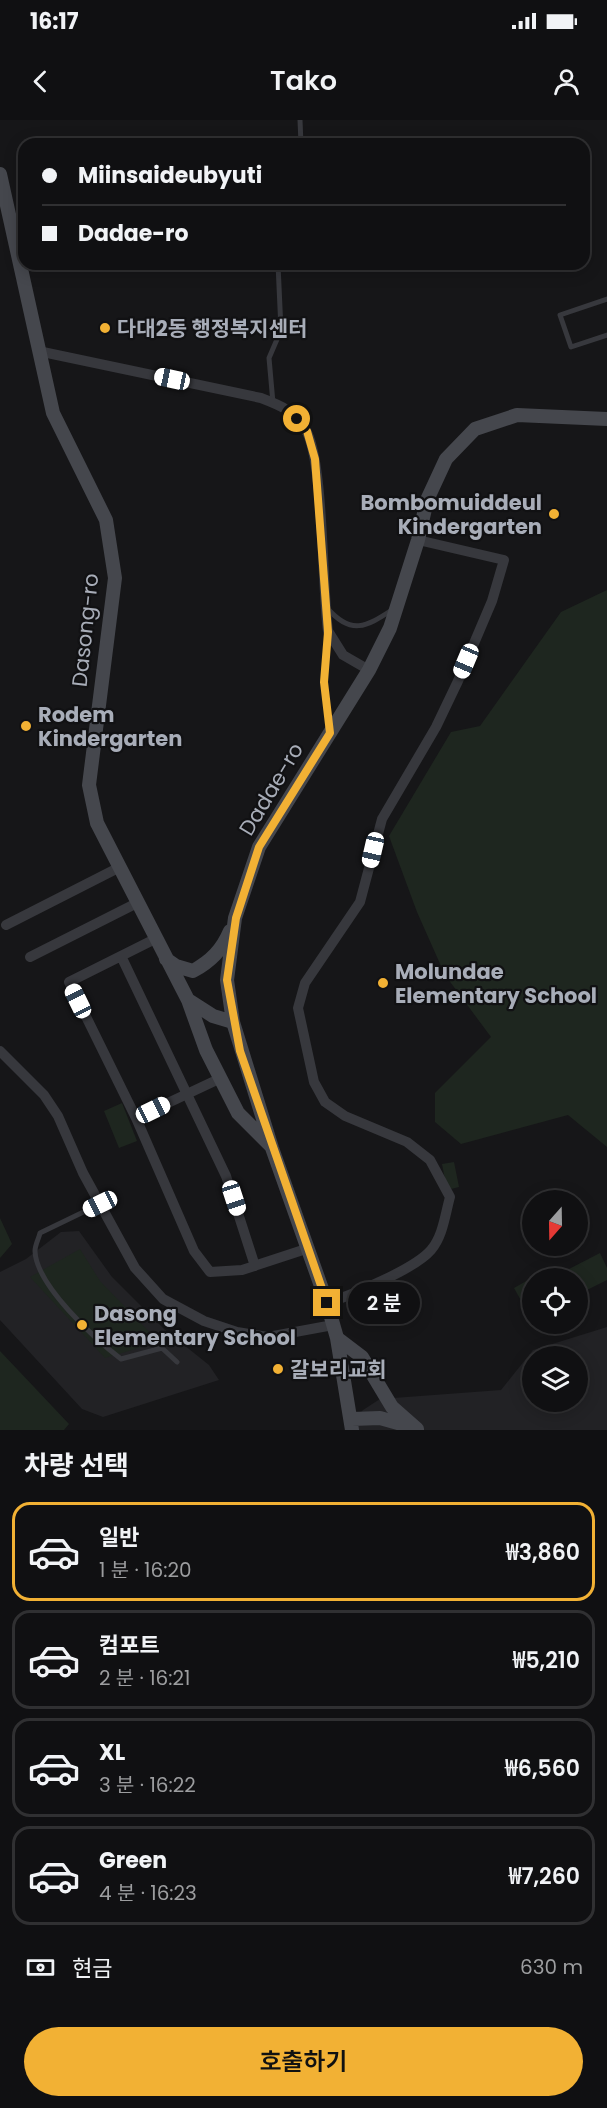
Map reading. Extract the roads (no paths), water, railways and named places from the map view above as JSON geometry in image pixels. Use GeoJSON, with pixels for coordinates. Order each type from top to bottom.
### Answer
{"type":"FeatureCollection","features":[{"type":"Feature","properties":{"kind":"main road","name":"Dasong-ro"},"geometry":{"type":"LineString","coordinates":[[0,174],[18,258]]}},
{"type":"Feature","properties":{"kind":"main road","name":"Dasong-ro"},"geometry":{"type":"LineString","coordinates":[[21,270],[53,413],[106,520],[115,578],[89,785],[97,823],[118,868],[188,1000],[213,1016],[233,1022]]}},
{"type":"Feature","properties":{"kind":"main road","name":"Dadae-ro"},"geometry":{"type":"LineString","coordinates":[[352,1425],[335,1331],[327,1303],[272,1148],[233,1022],[227,980],[236,918],[259,847],[369,670],[390,628],[418,540],[427,500],[446,459],[475,429],[517,415],[607,419]]}},
{"type":"Feature","properties":{"kind":"main road"},"geometry":{"type":"LineString","coordinates":[[165,958],[176,966],[193,971],[208,962],[223,946],[236,918]]}},
{"type":"Feature","properties":{"kind":"main road"},"geometry":{"type":"LineString","coordinates":[[188,1000],[206,1050],[238,1113],[272,1148]]}},
{"type":"Feature","properties":{"kind":"main road"},"geometry":{"type":"LineString","coordinates":[[335,1331],[362,1358],[392,1407],[418,1429]]}},
{"type":"Feature","properties":{"kind":"main road"},"geometry":{"type":"LineString","coordinates":[[352,1425],[380,1418],[418,1429]]}},
{"type":"Feature","properties":{"kind":"street"},"geometry":{"type":"LineString","coordinates":[[38,351],[287,407],[307,431],[315,459],[328,632],[343,655],[369,670]]}},
{"type":"Feature","properties":{"kind":"street"},"geometry":{"type":"LineString","coordinates":[[327,1303],[393,1275],[430,1251],[441,1231],[450,1197],[430,1160],[407,1142],[345,1116],[325,1102],[314,1082],[298,1008],[304,983],[360,902],[382,819],[436,727],[492,601],[504,560],[418,540]]}},
{"type":"Feature","properties":{"kind":"street"},"geometry":{"type":"LineString","coordinates":[[6,925],[118,868]]}},
{"type":"Feature","properties":{"kind":"street"},"geometry":{"type":"LineString","coordinates":[[30,957],[137,903]]}},
{"type":"Feature","properties":{"kind":"street"},"geometry":{"type":"LineString","coordinates":[[155,939],[69,982],[136,1118],[194,1251],[210,1272],[242,1270],[309,1248]]}},
{"type":"Feature","properties":{"kind":"street"},"geometry":{"type":"LineString","coordinates":[[121,956],[226,1176],[255,1266]]}},
{"type":"Feature","properties":{"kind":"street"},"geometry":{"type":"LineString","coordinates":[[0,1051],[44,1095],[58,1116],[100,1204],[142,1276],[163,1299],[204,1321],[237,1332],[268,1337],[335,1331]]}},
{"type":"Feature","properties":{"kind":"street"},"geometry":{"type":"LineString","coordinates":[[136,1118],[221,1078]]}},
{"type":"Feature","properties":{"kind":"lane"},"geometry":{"type":"LineString","coordinates":[[300,120],[301,138]]}},
{"type":"Feature","properties":{"kind":"lane"},"geometry":{"type":"LineString","coordinates":[[273,403],[269,358],[281,330],[278,270]]}},
{"type":"Feature","properties":{"kind":"lane"},"geometry":{"type":"LineString","coordinates":[[607,299],[560,315],[571,347],[607,335]]}},
{"type":"Feature","properties":{"kind":"lane"},"geometry":{"type":"LineString","coordinates":[[325,605],[336,618],[356,627],[370,624],[396,607]]}},
{"type":"Feature","properties":{"kind":"lane"},"geometry":{"type":"LineString","coordinates":[[328,632],[324,682],[330,733]]}},
{"type":"Feature","properties":{"kind":"lane"},"geometry":{"type":"LineString","coordinates":[[100,1204],[40,1233],[35,1250],[47,1287],[105,1346],[121,1359],[162,1348],[177,1362]]}},
{"type":"Feature","properties":{"kind":"place","name":"다대2동 행정복지센터"},"geometry":{"type":"Point","coordinates":[105,328]}},
{"type":"Feature","properties":{"kind":"place","name":"Bombomuiddeul Kindergarten"},"geometry":{"type":"Point","coordinates":[554,514]}},
{"type":"Feature","properties":{"kind":"place","name":"Rodem Kindergarten"},"geometry":{"type":"Point","coordinates":[26,726]}},
{"type":"Feature","properties":{"kind":"place","name":"Molundae Elementary School"},"geometry":{"type":"Point","coordinates":[383,983]}},
{"type":"Feature","properties":{"kind":"place","name":"Dasong Elementary School"},"geometry":{"type":"Point","coordinates":[82,1325]}},
{"type":"Feature","properties":{"kind":"place","name":"갈보리교회"},"geometry":{"type":"Point","coordinates":[278,1369]}}]}
